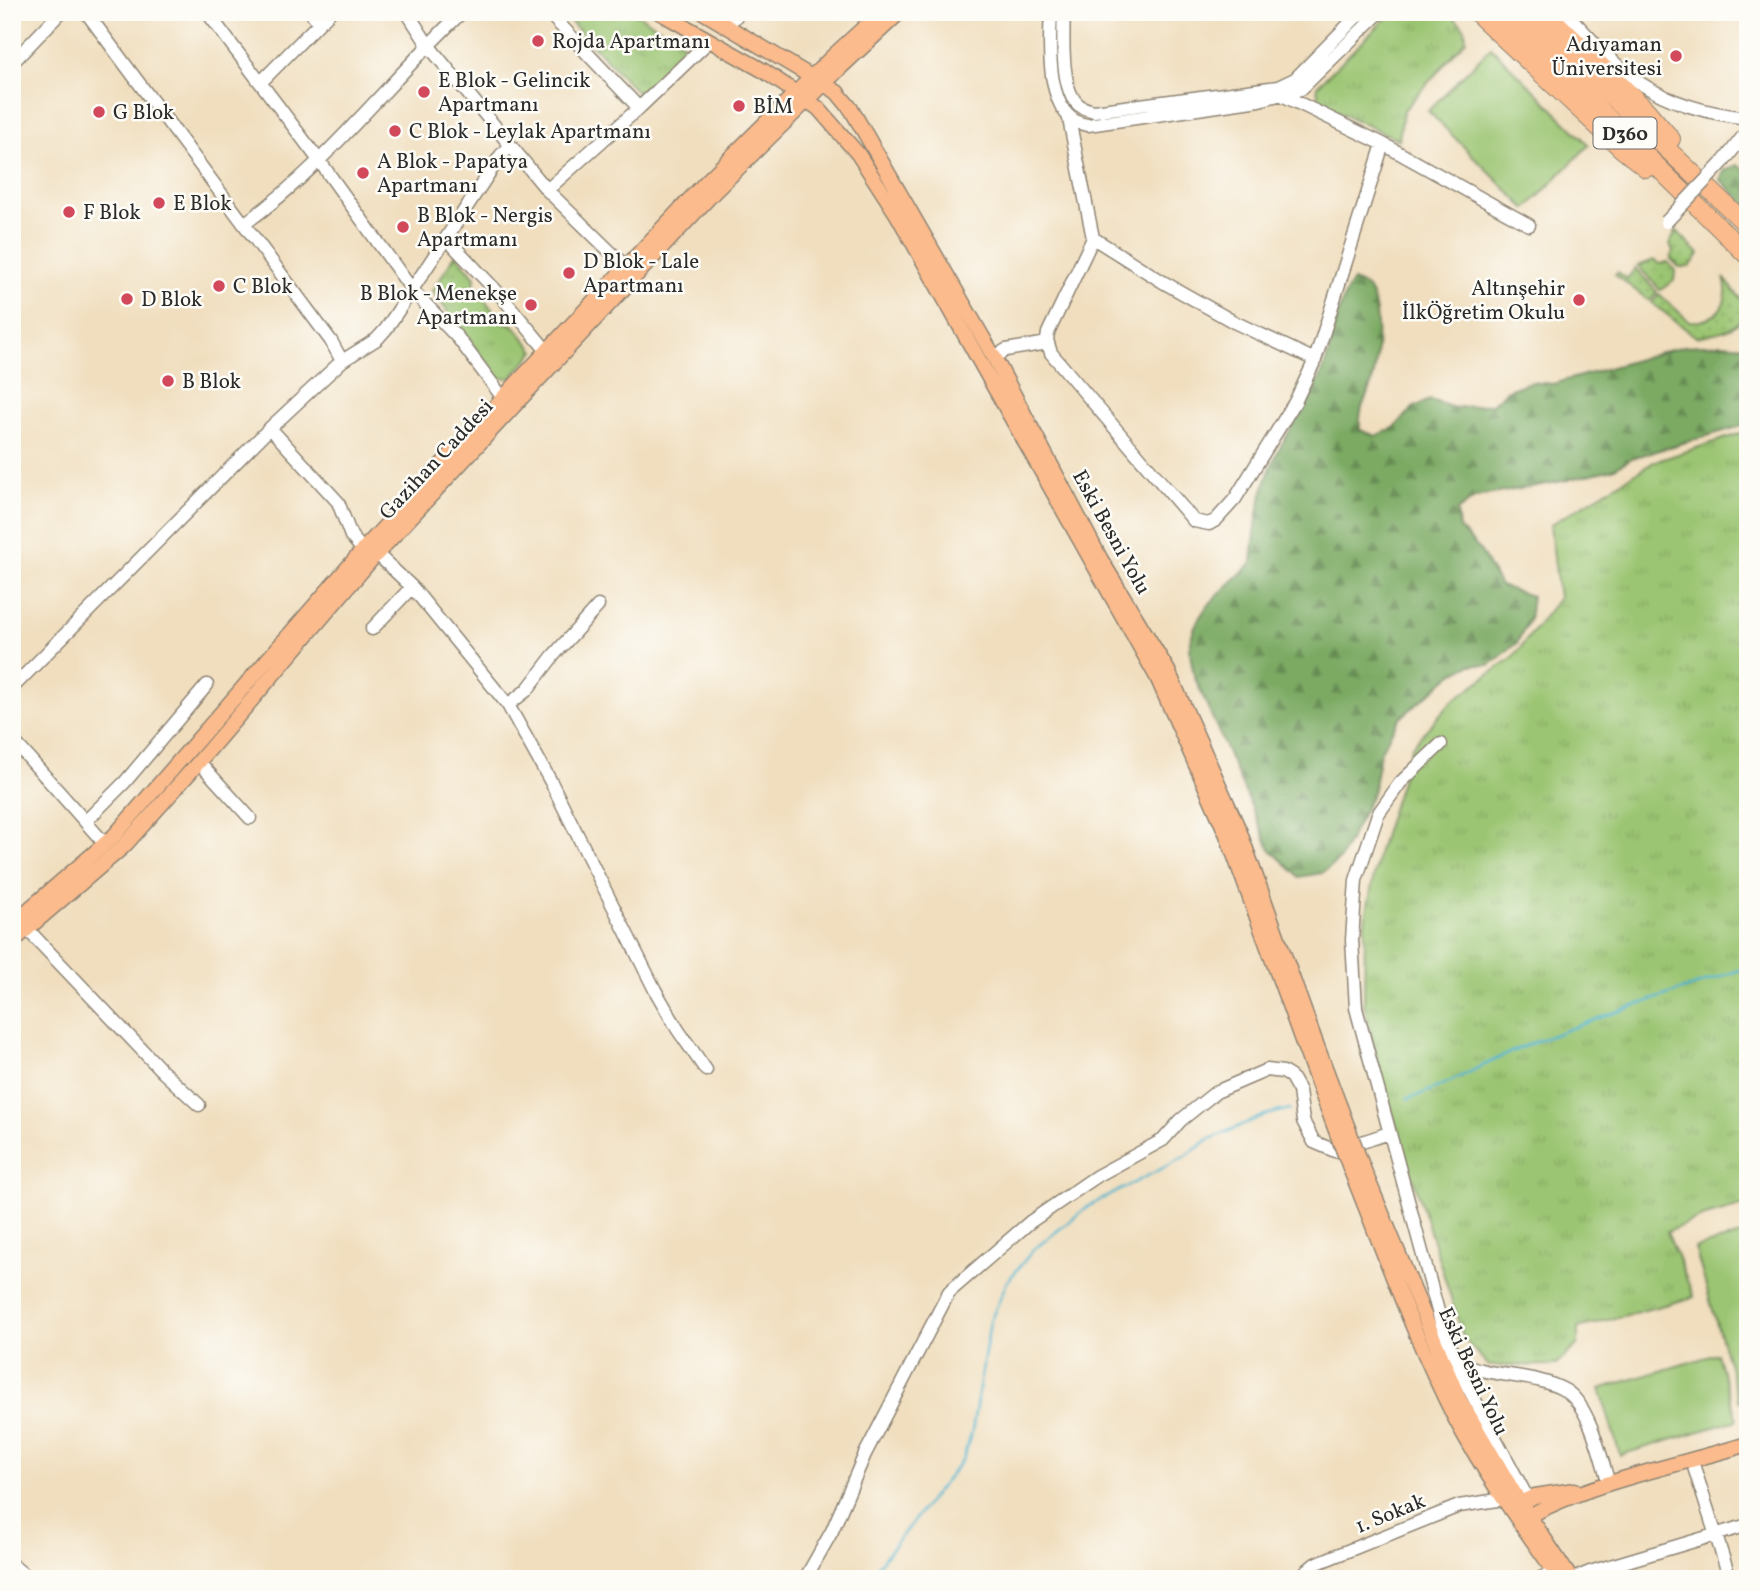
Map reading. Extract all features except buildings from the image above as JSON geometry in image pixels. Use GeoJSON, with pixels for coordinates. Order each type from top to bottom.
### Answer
{"type":"FeatureCollection","features":[{"type":"Feature","properties":{"kind":"highway"},"geometry":{"type":"LineString","coordinates":[[1476,12],[1622,149],[1700,210]]}},
{"type":"Feature","properties":{"kind":"highway","name":"D360"},"geometry":{"type":"LineString","coordinates":[[1500,12],[1748,256]]}},
{"type":"Feature","properties":{"kind":"highway","name":"D360"},"geometry":{"type":"LineString","coordinates":[[1523,12],[1748,226]]}},
{"type":"Feature","properties":{"kind":"highway"},"geometry":{"type":"LineString","coordinates":[[1545,12],[1647,111],[1715,193]]}},
{"type":"Feature","properties":{"kind":"main road","name":"Eski Besni Yolu"},"geometry":{"type":"LineString","coordinates":[[659,12],[764,71],[828,118],[858,154],[898,216],[1157,677],[1227,835],[1447,1402],[1467,1438],[1516,1502],[1557,1575]]}},
{"type":"Feature","properties":{"kind":"main road","name":"Eski Besni Yolu"},"geometry":{"type":"LineString","coordinates":[[703,12],[837,92],[850,109],[994,357],[1101,560],[1168,671],[1253,866],[1310,1044]]}},
{"type":"Feature","properties":{"kind":"main road","name":"Gazihan Caddesi"},"geometry":{"type":"LineString","coordinates":[[12,942],[124,846],[199,762],[370,552],[677,232],[881,12]]}},
{"type":"Feature","properties":{"kind":"main road","name":"Gazihan Caddesi"},"geometry":{"type":"LineString","coordinates":[[818,80],[841,67],[900,12]]}},
{"type":"Feature","properties":{"kind":"main road"},"geometry":{"type":"LineString","coordinates":[[841,67],[842,85],[850,109]]}},
{"type":"Feature","properties":{"kind":"main road","name":"Gazihan Caddesi"},"geometry":{"type":"LineString","coordinates":[[12,924],[106,844],[148,800],[370,552],[503,398],[706,182],[801,97]]}},
{"type":"Feature","properties":{"kind":"main road"},"geometry":{"type":"LineString","coordinates":[[1524,1518],[1590,1489],[1748,1444]]}},
{"type":"Feature","properties":{"kind":"main road"},"geometry":{"type":"LineString","coordinates":[[1516,1502],[1550,1493],[1590,1489]]}},
{"type":"Feature","properties":{"kind":"main road","name":"Eski Besni Yolu"},"geometry":{"type":"LineString","coordinates":[[1524,1518],[1572,1579]]}},
{"type":"Feature","properties":{"kind":"street"},"geometry":{"type":"LineString","coordinates":[[12,63],[61,12]]}},
{"type":"Feature","properties":{"kind":"street"},"geometry":{"type":"LineString","coordinates":[[86,12],[331,341],[341,361]]}},
{"type":"Feature","properties":{"kind":"street"},"geometry":{"type":"LineString","coordinates":[[207,12],[413,291],[458,338],[503,398]]}},
{"type":"Feature","properties":{"kind":"street"},"geometry":{"type":"LineString","coordinates":[[311,12],[319,23]]}},
{"type":"Feature","properties":{"kind":"street"},"geometry":{"type":"LineString","coordinates":[[261,82],[330,12]]}},
{"type":"Feature","properties":{"kind":"street"},"geometry":{"type":"LineString","coordinates":[[407,12],[428,45],[547,190],[626,267]]}},
{"type":"Feature","properties":{"kind":"street"},"geometry":{"type":"LineString","coordinates":[[244,224],[278,200],[462,12]]}},
{"type":"Feature","properties":{"kind":"street"},"geometry":{"type":"LineString","coordinates":[[548,12],[639,108]]}},
{"type":"Feature","properties":{"kind":"street"},"geometry":{"type":"LineString","coordinates":[[727,26],[740,12]]}},
{"type":"Feature","properties":{"kind":"street"},"geometry":{"type":"LineString","coordinates":[[1051,12],[1050,31],[1056,94],[1061,109],[1069,119],[1080,125],[1259,100],[1279,91],[1295,79],[1361,12]]}},
{"type":"Feature","properties":{"kind":"street"},"geometry":{"type":"LineString","coordinates":[[1064,12],[1065,61],[1069,90],[1074,101],[1083,108],[1094,111],[1301,89],[1380,12]]}},
{"type":"Feature","properties":{"kind":"street"},"geometry":{"type":"LineString","coordinates":[[1565,12],[1642,85],[1714,114],[1748,118]]}},
{"type":"Feature","properties":{"kind":"street"},"geometry":{"type":"LineString","coordinates":[[547,190],[709,41]]}},
{"type":"Feature","properties":{"kind":"street"},"geometry":{"type":"LineString","coordinates":[[1279,91],[1383,144],[1529,225]]}},
{"type":"Feature","properties":{"kind":"street"},"geometry":{"type":"LineString","coordinates":[[1069,119],[1093,238],[1048,333],[1048,343],[1051,352],[1194,521],[1201,524],[1216,520],[1235,499],[1295,402],[1315,360],[1383,144]]}},
{"type":"Feature","properties":{"kind":"street"},"geometry":{"type":"LineString","coordinates":[[1666,222],[1724,161],[1748,130]]}},
{"type":"Feature","properties":{"kind":"street"},"geometry":{"type":"LineString","coordinates":[[12,688],[270,428],[341,361],[382,334],[501,155],[511,146]]}},
{"type":"Feature","properties":{"kind":"street"},"geometry":{"type":"LineString","coordinates":[[1093,238],[1234,322],[1315,360]]}},
{"type":"Feature","properties":{"kind":"street"},"geometry":{"type":"LineString","coordinates":[[447,239],[502,297],[547,351]]}},
{"type":"Feature","properties":{"kind":"street"},"geometry":{"type":"LineString","coordinates":[[994,357],[1006,350],[1048,343]]}},
{"type":"Feature","properties":{"kind":"street"},"geometry":{"type":"LineString","coordinates":[[270,428],[338,502],[351,536],[412,587],[508,705],[551,782],[656,990],[678,1030],[706,1070]]}},
{"type":"Feature","properties":{"kind":"street"},"geometry":{"type":"LineString","coordinates":[[372,628],[412,587]]}},
{"type":"Feature","properties":{"kind":"street"},"geometry":{"type":"LineString","coordinates":[[508,705],[527,690],[598,606]]}},
{"type":"Feature","properties":{"kind":"street"},"geometry":{"type":"LineString","coordinates":[[86,821],[125,782],[207,685]]}},
{"type":"Feature","properties":{"kind":"street"},"geometry":{"type":"LineString","coordinates":[[12,740],[106,844]]}},
{"type":"Feature","properties":{"kind":"street"},"geometry":{"type":"LineString","coordinates":[[1441,744],[1400,783],[1378,814],[1356,880],[1352,940],[1356,1008],[1442,1326],[1516,1502]]}},
{"type":"Feature","properties":{"kind":"street"},"geometry":{"type":"LineString","coordinates":[[199,762],[250,818]]}},
{"type":"Feature","properties":{"kind":"street"},"geometry":{"type":"LineString","coordinates":[[28,929],[163,1072],[200,1105]]}},
{"type":"Feature","properties":{"kind":"street"},"geometry":{"type":"LineString","coordinates":[[805,1579],[832,1531],[865,1454],[949,1293],[1030,1222],[1097,1176],[1163,1140],[1216,1091],[1267,1070],[1283,1072],[1291,1077],[1299,1091],[1303,1121],[1314,1142],[1326,1149],[1335,1151],[1389,1133]]}},
{"type":"Feature","properties":{"kind":"street"},"geometry":{"type":"LineString","coordinates":[[1456,1361],[1480,1370],[1541,1381],[1567,1391],[1590,1426],[1609,1484]]}},
{"type":"Feature","properties":{"kind":"street"},"geometry":{"type":"LineString","coordinates":[[1692,1461],[1730,1579]]}},
{"type":"Feature","properties":{"kind":"street","name":"1. Sokak"},"geometry":{"type":"LineString","coordinates":[[1297,1579],[1315,1563],[1459,1506],[1516,1502]]}},
{"type":"Feature","properties":{"kind":"street"},"geometry":{"type":"LineString","coordinates":[[1572,1579],[1748,1525]]}},
{"type":"Feature","properties":{"kind":"street"},"geometry":{"type":"LineString","coordinates":[[12,1565],[29,1579]]}},
{"type":"Feature","properties":{"kind":"street"},"geometry":{"type":"LineString","coordinates":[[1539,1579],[1557,1575]]}},
{"type":"Feature","properties":{"kind":"green space"},"geometry":{"type":"Polygon","coordinates":[[[561,12],[634,12],[690,48],[641,96],[561,12]]]}},
{"type":"Feature","properties":{"kind":"green space"},"geometry":{"type":"Polygon","coordinates":[[[1392,12],[1448,12],[1465,28],[1466,40],[1403,111],[1399,140],[1319,103],[1317,86],[1392,12]]]}},
{"type":"Feature","properties":{"kind":"green space"},"geometry":{"type":"Polygon","coordinates":[[[1491,47],[1589,145],[1526,209],[1428,111],[1491,47]]]}},
{"type":"Feature","properties":{"kind":"green space"},"geometry":{"type":"Polygon","coordinates":[[[1737,165],[1748,171],[1748,207],[1720,179],[1725,170],[1737,165]]]}},
{"type":"Feature","properties":{"kind":"green space"},"geometry":{"type":"Polygon","coordinates":[[[1676,230],[1699,254],[1690,267],[1679,267],[1671,259],[1673,251],[1670,244],[1676,230]]]}},
{"type":"Feature","properties":{"kind":"green space"},"geometry":{"type":"Polygon","coordinates":[[[456,254],[475,277],[474,287],[504,324],[512,323],[535,351],[511,378],[498,378],[432,291],[456,254]]]}},
{"type":"Feature","properties":{"kind":"green space"},"geometry":{"type":"Polygon","coordinates":[[[1654,260],[1660,264],[1668,262],[1675,271],[1674,281],[1660,290],[1638,266],[1654,260]]]}},
{"type":"Feature","properties":{"kind":"green space"},"geometry":{"type":"Polygon","coordinates":[[[1635,268],[1657,292],[1650,301],[1615,275],[1618,272],[1627,279],[1635,268]]]}},
{"type":"Feature","properties":{"kind":"green space"},"geometry":{"type":"Polygon","coordinates":[[[1724,278],[1747,306],[1740,321],[1720,332],[1696,337],[1652,303],[1659,294],[1689,321],[1707,319],[1719,310],[1726,296],[1724,278]]]}},
{"type":"Feature","properties":{"kind":"green space"},"geometry":{"type":"Polygon","coordinates":[[[1353,281],[1367,288],[1375,305],[1375,365],[1372,382],[1362,406],[1360,430],[1376,436],[1394,428],[1414,407],[1430,400],[1454,408],[1492,404],[1508,390],[1530,382],[1553,384],[1684,346],[1721,344],[1748,346],[1748,424],[1632,458],[1613,469],[1476,497],[1457,511],[1459,528],[1480,550],[1500,586],[1532,596],[1529,620],[1517,643],[1490,665],[1470,665],[1454,673],[1399,719],[1380,752],[1373,792],[1340,859],[1322,873],[1299,877],[1270,849],[1194,676],[1190,649],[1196,623],[1203,612],[1252,563],[1266,480],[1277,453],[1322,374],[1339,310],[1353,281]]]}},
{"type":"Feature","properties":{"kind":"green space"},"geometry":{"type":"Polygon","coordinates":[[[1748,431],[1748,1204],[1702,1217],[1667,1232],[1694,1297],[1578,1328],[1578,1344],[1556,1365],[1489,1366],[1464,1339],[1382,1080],[1364,1005],[1365,920],[1379,850],[1412,746],[1451,702],[1513,657],[1559,598],[1550,525],[1654,462],[1748,431]]]}},
{"type":"Feature","properties":{"kind":"green space"},"geometry":{"type":"Polygon","coordinates":[[[1748,1233],[1748,1399],[1739,1401],[1695,1248],[1748,1233]]]}},
{"type":"Feature","properties":{"kind":"green space"},"geometry":{"type":"Polygon","coordinates":[[[1717,1354],[1737,1420],[1620,1455],[1600,1389],[1717,1354]]]}},
{"type":"Feature","properties":{"kind":"waterway"},"geometry":{"type":"LineString","coordinates":[[1408,1099],[1553,1035],[1748,967]]}},
{"type":"Feature","properties":{"kind":"waterway"},"geometry":{"type":"LineString","coordinates":[[867,1579],[963,1459],[972,1431],[990,1322],[1007,1282],[1033,1250],[1089,1206],[1186,1156],[1208,1140],[1265,1115],[1290,1109]]}},
{"type":"Feature","properties":{"kind":"place","name":"Rojda Apartmanı"},"geometry":{"type":"Point","coordinates":[538,41]}},
{"type":"Feature","properties":{"kind":"place","name":"Adıyaman Üniversitesi"},"geometry":{"type":"Point","coordinates":[1676,56]}},
{"type":"Feature","properties":{"kind":"place","name":"E Blok - Gelincik Apartmanı"},"geometry":{"type":"Point","coordinates":[424,92]}},
{"type":"Feature","properties":{"kind":"place","name":"BİM"},"geometry":{"type":"Point","coordinates":[739,106]}},
{"type":"Feature","properties":{"kind":"place","name":"G Blok"},"geometry":{"type":"Point","coordinates":[99,112]}},
{"type":"Feature","properties":{"kind":"place","name":"C Blok - Leylak Apartmanı"},"geometry":{"type":"Point","coordinates":[395,131]}},
{"type":"Feature","properties":{"kind":"place","name":"A Blok - Papatya Apartmanı"},"geometry":{"type":"Point","coordinates":[363,173]}},
{"type":"Feature","properties":{"kind":"place","name":"E Blok"},"geometry":{"type":"Point","coordinates":[159,203]}},
{"type":"Feature","properties":{"kind":"place","name":"F Blok"},"geometry":{"type":"Point","coordinates":[69,212]}},
{"type":"Feature","properties":{"kind":"place","name":"B Blok - Nergis Apartmanı"},"geometry":{"type":"Point","coordinates":[403,227]}},
{"type":"Feature","properties":{"kind":"place","name":"D Blok - Lale Apartmanı"},"geometry":{"type":"Point","coordinates":[569,273]}},
{"type":"Feature","properties":{"kind":"place","name":"C Blok"},"geometry":{"type":"Point","coordinates":[219,286]}},
{"type":"Feature","properties":{"kind":"place","name":"D Blok"},"geometry":{"type":"Point","coordinates":[127,299]}},
{"type":"Feature","properties":{"kind":"place","name":"Altınşehir İlkÖğretim Okulu"},"geometry":{"type":"Point","coordinates":[1579,300]}},
{"type":"Feature","properties":{"kind":"place","name":"B Blok - Menekşe Apartmanı"},"geometry":{"type":"Point","coordinates":[531,305]}},
{"type":"Feature","properties":{"kind":"place","name":"B Blok"},"geometry":{"type":"Point","coordinates":[168,381]}}]}
